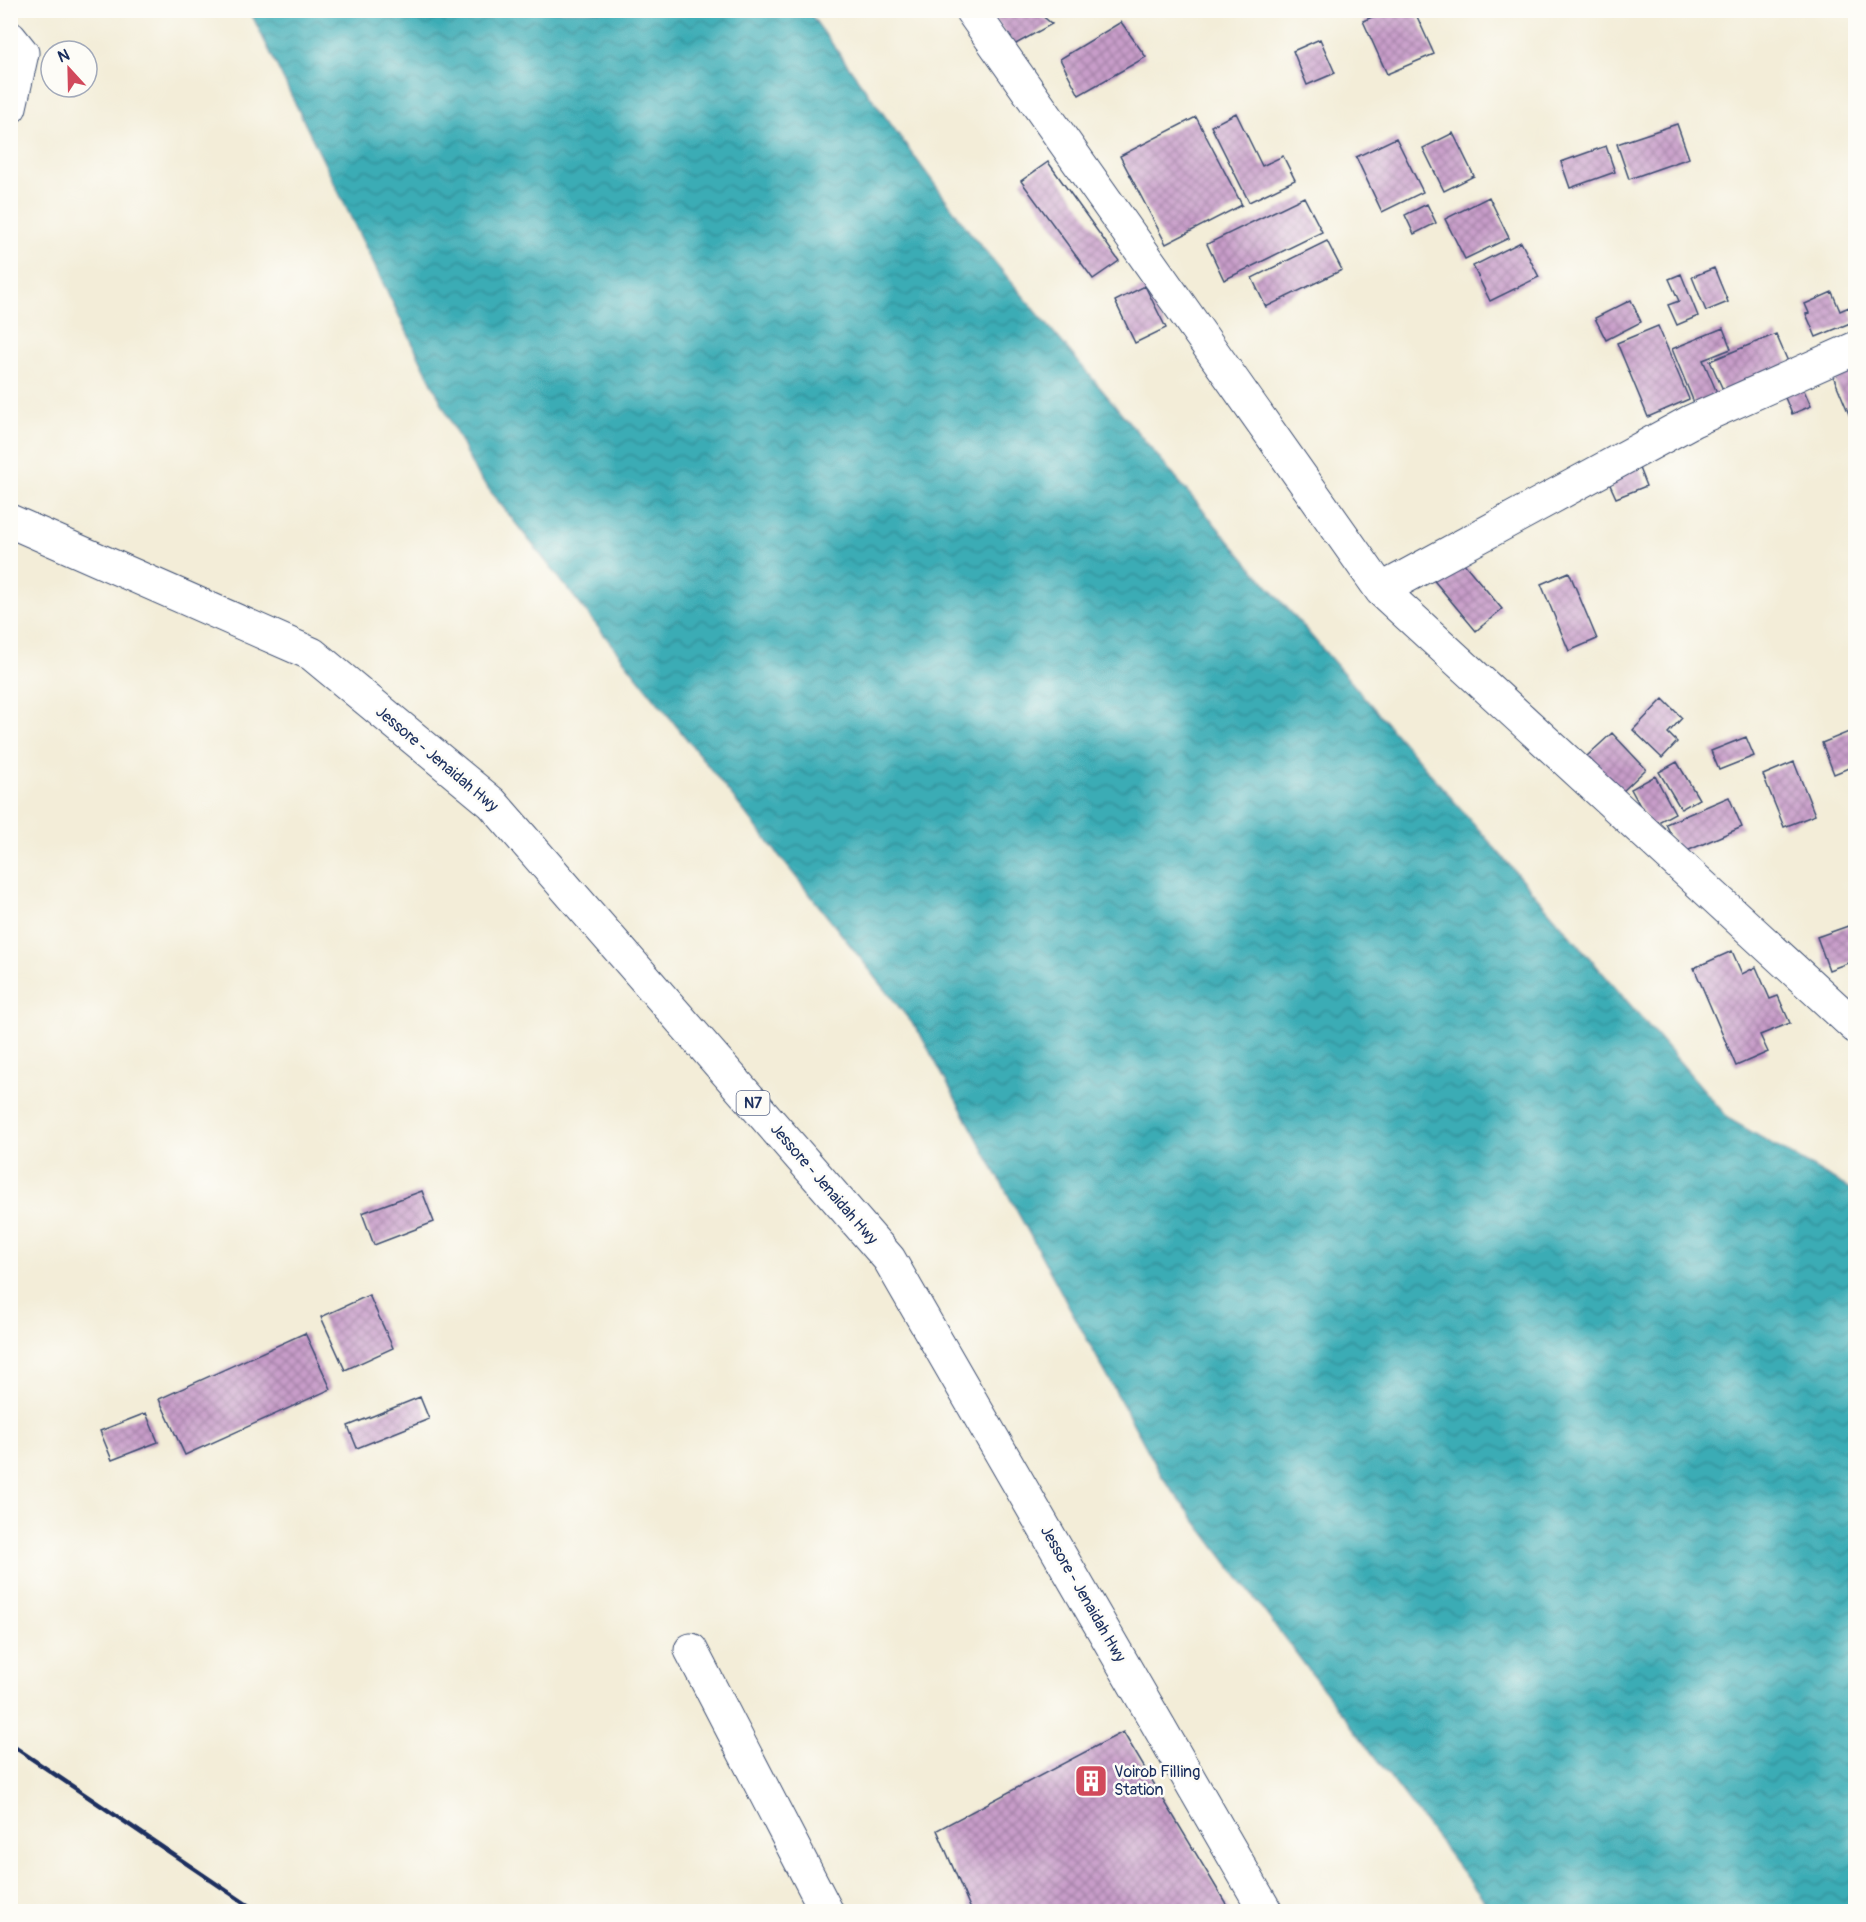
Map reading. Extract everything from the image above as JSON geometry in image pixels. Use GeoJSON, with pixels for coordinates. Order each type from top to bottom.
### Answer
{"type":"FeatureCollection","features":[{"type":"Feature","properties":{"kind":"main road"},"geometry":{"type":"LineString","coordinates":[[971,10],[1381,590],[1856,1027]]}},
{"type":"Feature","properties":{"kind":"main road"},"geometry":{"type":"LineString","coordinates":[[10,38],[22,53],[10,107]]}},
{"type":"Feature","properties":{"kind":"main road"},"geometry":{"type":"LineString","coordinates":[[1381,590],[1692,421],[1856,348]]}},
{"type":"Feature","properties":{"kind":"main road","name":"Jessore - Jenaidah Hwy"},"geometry":{"type":"LineString","coordinates":[[10,521],[312,654],[492,803],[889,1259],[1266,1911]]}},
{"type":"Feature","properties":{"kind":"main road"},"geometry":{"type":"LineString","coordinates":[[691,1650],[827,1911]]}},
{"type":"Feature","properties":{"kind":"water"},"geometry":{"type":"Polygon","coordinates":[[[250,11],[808,11],[971,234],[1223,534],[1729,1119],[1855,1192],[1855,1911],[1492,1911],[1163,1478],[919,1032],[476,473],[250,11]]]}},
{"type":"Feature","properties":{"kind":"building"},"geometry":{"type":"Polygon","coordinates":[[[988,10],[1035,10],[1052,24],[1014,45],[988,10]]]}},
{"type":"Feature","properties":{"kind":"building"},"geometry":{"type":"Polygon","coordinates":[[[1388,10],[1414,10],[1434,54],[1387,74],[1363,21],[1388,10]]]}},
{"type":"Feature","properties":{"kind":"building"},"geometry":{"type":"Polygon","coordinates":[[[1121,22],[1146,57],[1079,95],[1060,59],[1121,22]]]}},
{"type":"Feature","properties":{"kind":"building"},"geometry":{"type":"Polygon","coordinates":[[[1320,39],[1335,73],[1307,85],[1293,51],[1320,39]]]}},
{"type":"Feature","properties":{"kind":"building"},"geometry":{"type":"Polygon","coordinates":[[[1236,113],[1262,166],[1283,156],[1295,180],[1249,202],[1211,126],[1236,113]]]}},
{"type":"Feature","properties":{"kind":"building"},"geometry":{"type":"Polygon","coordinates":[[[1196,117],[1242,205],[1166,244],[1120,156],[1196,117]]]}},
{"type":"Feature","properties":{"kind":"building"},"geometry":{"type":"Polygon","coordinates":[[[1677,124],[1689,158],[1629,179],[1617,144],[1677,124]]]}},
{"type":"Feature","properties":{"kind":"building"},"geometry":{"type":"Polygon","coordinates":[[[1453,133],[1474,176],[1444,191],[1423,148],[1453,133]]]}},
{"type":"Feature","properties":{"kind":"building"},"geometry":{"type":"Polygon","coordinates":[[[1396,138],[1423,192],[1382,212],[1356,157],[1396,138]]]}},
{"type":"Feature","properties":{"kind":"building"},"geometry":{"type":"Polygon","coordinates":[[[1606,146],[1615,172],[1570,188],[1561,162],[1606,146]]]}},
{"type":"Feature","properties":{"kind":"building"},"geometry":{"type":"Polygon","coordinates":[[[1048,162],[1119,261],[1093,279],[1021,181],[1048,162]]]}},
{"type":"Feature","properties":{"kind":"building"},"geometry":{"type":"Polygon","coordinates":[[[1304,197],[1322,232],[1224,280],[1207,244],[1304,197]]]}},
{"type":"Feature","properties":{"kind":"building"},"geometry":{"type":"Polygon","coordinates":[[[1489,197],[1509,238],[1465,259],[1445,219],[1489,197]]]}},
{"type":"Feature","properties":{"kind":"building"},"geometry":{"type":"Polygon","coordinates":[[[1427,204],[1436,223],[1414,234],[1405,215],[1427,204]]]}},
{"type":"Feature","properties":{"kind":"building"},"geometry":{"type":"Polygon","coordinates":[[[1327,241],[1342,270],[1266,307],[1252,278],[1327,241]]]}},
{"type":"Feature","properties":{"kind":"building"},"geometry":{"type":"Polygon","coordinates":[[[1521,242],[1539,277],[1490,301],[1473,266],[1521,242]]]}},
{"type":"Feature","properties":{"kind":"building"},"geometry":{"type":"Polygon","coordinates":[[[1714,268],[1728,302],[1706,311],[1692,277],[1714,268]]]}},
{"type":"Feature","properties":{"kind":"building"},"geometry":{"type":"Polygon","coordinates":[[[1681,274],[1698,316],[1677,325],[1668,305],[1679,301],[1669,279],[1681,274]]]}},
{"type":"Feature","properties":{"kind":"building"},"geometry":{"type":"Polygon","coordinates":[[[1145,286],[1166,328],[1135,343],[1115,301],[1145,286]]]}},
{"type":"Feature","properties":{"kind":"building"},"geometry":{"type":"Polygon","coordinates":[[[1832,292],[1840,311],[1849,307],[1855,321],[1816,337],[1806,314],[1809,313],[1805,304],[1832,292]]]}},
{"type":"Feature","properties":{"kind":"building"},"geometry":{"type":"Polygon","coordinates":[[[1631,300],[1641,322],[1606,340],[1595,318],[1631,300]]]}},
{"type":"Feature","properties":{"kind":"building"},"geometry":{"type":"Polygon","coordinates":[[[1658,326],[1689,399],[1648,417],[1617,343],[1658,326]]]}},
{"type":"Feature","properties":{"kind":"building"},"geometry":{"type":"Polygon","coordinates":[[[1723,328],[1731,349],[1703,360],[1718,395],[1695,405],[1672,349],[1723,328]]]}},
{"type":"Feature","properties":{"kind":"building"},"geometry":{"type":"Polygon","coordinates":[[[1776,334],[1789,364],[1724,392],[1710,361],[1776,334]]]}},
{"type":"Feature","properties":{"kind":"building"},"geometry":{"type":"Polygon","coordinates":[[[1856,347],[1856,418],[1851,419],[1826,359],[1856,347]]]}},
{"type":"Feature","properties":{"kind":"building"},"geometry":{"type":"Polygon","coordinates":[[[1796,372],[1811,406],[1792,414],[1777,379],[1796,372]]]}},
{"type":"Feature","properties":{"kind":"building"},"geometry":{"type":"Polygon","coordinates":[[[1637,463],[1646,486],[1616,498],[1606,476],[1637,463]]]}},
{"type":"Feature","properties":{"kind":"building"},"geometry":{"type":"Polygon","coordinates":[[[1457,555],[1502,609],[1476,631],[1431,577],[1457,555]]]}},
{"type":"Feature","properties":{"kind":"building"},"geometry":{"type":"Polygon","coordinates":[[[1569,572],[1597,639],[1569,651],[1541,584],[1569,572]]]}},
{"type":"Feature","properties":{"kind":"building"},"geometry":{"type":"Polygon","coordinates":[[[1663,699],[1682,718],[1668,733],[1677,742],[1662,758],[1633,730],[1663,699]]]}},
{"type":"Feature","properties":{"kind":"building"},"geometry":{"type":"Polygon","coordinates":[[[1856,729],[1856,765],[1834,774],[1822,743],[1856,729]]]}},
{"type":"Feature","properties":{"kind":"building"},"geometry":{"type":"Polygon","coordinates":[[[1612,733],[1646,769],[1621,793],[1587,756],[1612,733]]]}},
{"type":"Feature","properties":{"kind":"building"},"geometry":{"type":"Polygon","coordinates":[[[1746,737],[1754,756],[1719,770],[1711,751],[1746,737]]]}},
{"type":"Feature","properties":{"kind":"building"},"geometry":{"type":"Polygon","coordinates":[[[1677,762],[1699,799],[1681,809],[1659,772],[1677,762]]]}},
{"type":"Feature","properties":{"kind":"building"},"geometry":{"type":"Polygon","coordinates":[[[1794,762],[1815,815],[1784,827],[1763,775],[1794,762]]]}},
{"type":"Feature","properties":{"kind":"building"},"geometry":{"type":"Polygon","coordinates":[[[1655,776],[1675,813],[1651,826],[1631,789],[1655,776]]]}},
{"type":"Feature","properties":{"kind":"building"},"geometry":{"type":"Polygon","coordinates":[[[1729,797],[1742,827],[1680,854],[1666,824],[1729,797]]]}},
{"type":"Feature","properties":{"kind":"building"},"geometry":{"type":"Polygon","coordinates":[[[1851,925],[1856,938],[1856,960],[1829,970],[1817,937],[1851,925]]]}},
{"type":"Feature","properties":{"kind":"building"},"geometry":{"type":"Polygon","coordinates":[[[1732,951],[1742,974],[1756,967],[1770,999],[1778,996],[1790,1023],[1760,1035],[1768,1052],[1736,1066],[1694,968],[1732,951]]]}},
{"type":"Feature","properties":{"kind":"building"},"geometry":{"type":"Polygon","coordinates":[[[422,1191],[434,1222],[374,1245],[362,1213],[422,1191]]]}},
{"type":"Feature","properties":{"kind":"building"},"geometry":{"type":"Polygon","coordinates":[[[369,1295],[393,1348],[345,1370],[321,1317],[369,1295]]]}},
{"type":"Feature","properties":{"kind":"building"},"geometry":{"type":"Polygon","coordinates":[[[305,1333],[331,1389],[185,1455],[159,1399],[305,1333]]]}},
{"type":"Feature","properties":{"kind":"building"},"geometry":{"type":"Polygon","coordinates":[[[420,1397],[429,1419],[357,1448],[348,1426],[420,1397]]]}},
{"type":"Feature","properties":{"kind":"building"},"geometry":{"type":"Polygon","coordinates":[[[146,1413],[158,1442],[112,1460],[100,1431],[146,1413]]]}},
{"type":"Feature","properties":{"kind":"building","name":"Voirob Filling Station"},"geometry":{"type":"Polygon","coordinates":[[[1123,1732],[1231,1912],[972,1912],[937,1830],[1123,1732]]]}},
{"type":"Feature","properties":{"kind":"railway"},"geometry":{"type":"LineString","coordinates":[[10,1744],[258,1912]]}},
{"type":"Feature","properties":{"kind":"place","name":"Voirob Filling Station"},"geometry":{"type":"Point","coordinates":[1091,1781]}}]}
